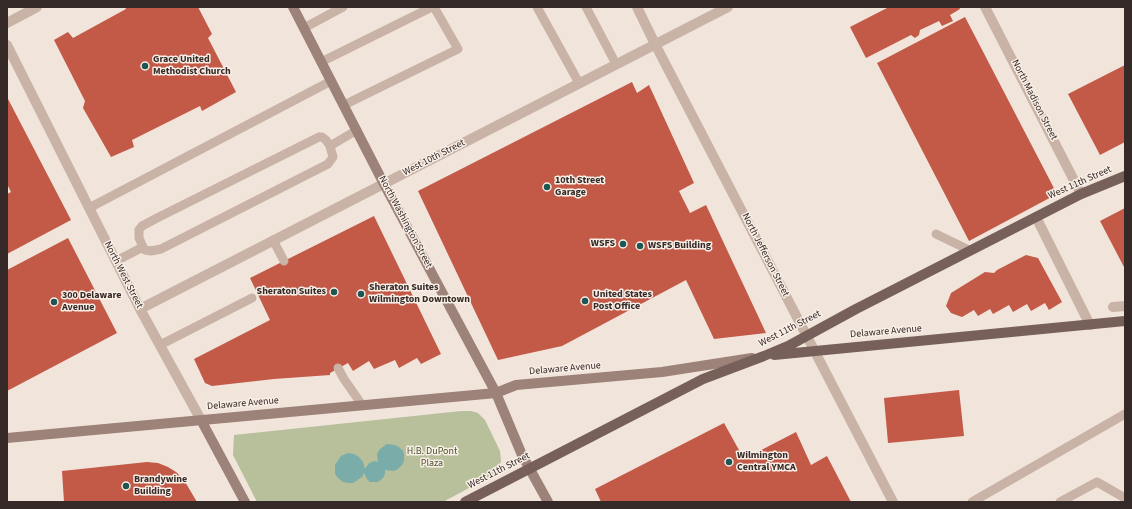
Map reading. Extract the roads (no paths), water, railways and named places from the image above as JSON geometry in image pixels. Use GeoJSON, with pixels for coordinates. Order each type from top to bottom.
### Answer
{"type":"FeatureCollection","features":[{"type":"Feature","properties":{"kind":"main road","name":"North Washington Street"},"geometry":{"type":"LineString","coordinates":[[293,7],[384,184],[496,393],[522,455],[548,502]]}},
{"type":"Feature","properties":{"kind":"main road","name":"West 11th Street"},"geometry":{"type":"LineString","coordinates":[[466,502],[703,379],[790,345],[969,250],[1082,194],[1125,176]]}},
{"type":"Feature","properties":{"kind":"main road","name":"Delaware Avenue"},"geometry":{"type":"LineString","coordinates":[[7,438],[496,393],[516,385],[662,372],[764,356],[1125,321]]}},
{"type":"Feature","properties":{"kind":"main road","name":"North West Street"},"geometry":{"type":"LineString","coordinates":[[201,420],[245,502]]}},
{"type":"Feature","properties":{"kind":"street"},"geometry":{"type":"LineString","coordinates":[[7,23],[37,7]]}},
{"type":"Feature","properties":{"kind":"street","name":"North Jefferson Street"},"geometry":{"type":"LineString","coordinates":[[636,7],[893,502]]}},
{"type":"Feature","properties":{"kind":"street","name":"West 10th Street"},"geometry":{"type":"LineString","coordinates":[[140,309],[728,7]]}},
{"type":"Feature","properties":{"kind":"street","name":"North Madison Street"},"geometry":{"type":"LineString","coordinates":[[986,7],[1082,194]]}},
{"type":"Feature","properties":{"kind":"street","name":"North West Street"},"geometry":{"type":"LineString","coordinates":[[7,45],[140,309],[201,420]]}},
{"type":"Feature","properties":{"kind":"street"},"geometry":{"type":"LineString","coordinates":[[1036,217],[1090,325]]}},
{"type":"Feature","properties":{"kind":"street"},"geometry":{"type":"LineString","coordinates":[[1114,307],[1125,306]]}},
{"type":"Feature","properties":{"kind":"lane"},"geometry":{"type":"LineString","coordinates":[[304,28],[343,7]]}},
{"type":"Feature","properties":{"kind":"lane"},"geometry":{"type":"LineString","coordinates":[[321,62],[433,7],[458,49],[344,105]]}},
{"type":"Feature","properties":{"kind":"lane"},"geometry":{"type":"LineString","coordinates":[[537,7],[579,83]]}},
{"type":"Feature","properties":{"kind":"lane"},"geometry":{"type":"LineString","coordinates":[[586,7],[616,64]]}},
{"type":"Feature","properties":{"kind":"lane"},"geometry":{"type":"LineString","coordinates":[[90,208],[331,81]]}},
{"type":"Feature","properties":{"kind":"lane"},"geometry":{"type":"LineString","coordinates":[[330,146],[357,130]]}},
{"type":"Feature","properties":{"kind":"lane"},"geometry":{"type":"LineString","coordinates":[[322,137],[330,146],[333,158],[328,164],[161,249],[150,251],[143,247],[139,238],[139,230],[142,226],[152,220],[315,138],[322,137]]}},
{"type":"Feature","properties":{"kind":"lane"},"geometry":{"type":"LineString","coordinates":[[936,234],[969,250]]}},
{"type":"Feature","properties":{"kind":"lane"},"geometry":{"type":"LineString","coordinates":[[274,240],[284,261]]}},
{"type":"Feature","properties":{"kind":"lane"},"geometry":{"type":"LineString","coordinates":[[116,261],[143,247]]}},
{"type":"Feature","properties":{"kind":"lane"},"geometry":{"type":"LineString","coordinates":[[160,345],[252,298]]}},
{"type":"Feature","properties":{"kind":"lane"},"geometry":{"type":"LineString","coordinates":[[338,368],[362,405]]}},
{"type":"Feature","properties":{"kind":"lane"},"geometry":{"type":"LineString","coordinates":[[972,502],[1125,414]]}},
{"type":"Feature","properties":{"kind":"lane"},"geometry":{"type":"LineString","coordinates":[[1060,502],[1097,482],[1125,498]]}},
{"type":"Feature","properties":{"kind":"water"},"geometry":{"type":"Polygon","coordinates":[[[387,444],[395,445],[403,451],[404,461],[398,469],[394,471],[385,470],[383,478],[378,482],[370,482],[364,473],[362,477],[353,483],[348,483],[343,482],[335,474],[335,465],[341,456],[348,453],[354,454],[363,462],[365,469],[369,463],[374,461],[378,462],[377,454],[380,449],[387,444]]]}},
{"type":"Feature","properties":{"kind":"place","name":"Grace United Methodist Church"},"geometry":{"type":"Point","coordinates":[145,66]}},
{"type":"Feature","properties":{"kind":"place","name":"10th Street Garage"},"geometry":{"type":"Point","coordinates":[547,187]}},
{"type":"Feature","properties":{"kind":"place","name":"WSFS"},"geometry":{"type":"Point","coordinates":[623,244]}},
{"type":"Feature","properties":{"kind":"place","name":"WSFS Building"},"geometry":{"type":"Point","coordinates":[640,246]}},
{"type":"Feature","properties":{"kind":"place","name":"Sheraton Suites"},"geometry":{"type":"Point","coordinates":[334,292]}},
{"type":"Feature","properties":{"kind":"place","name":"Sheraton Suites Wilmington Downtown"},"geometry":{"type":"Point","coordinates":[361,294]}},
{"type":"Feature","properties":{"kind":"place","name":"United States Post Office"},"geometry":{"type":"Point","coordinates":[585,301]}},
{"type":"Feature","properties":{"kind":"place","name":"300 Delaware Avenue"},"geometry":{"type":"Point","coordinates":[54,302]}},
{"type":"Feature","properties":{"kind":"place","name":"Wilmington Central YMCA"},"geometry":{"type":"Point","coordinates":[729,462]}},
{"type":"Feature","properties":{"kind":"place","name":"Brandywine Building"},"geometry":{"type":"Point","coordinates":[126,486]}},
{"type":"Feature","properties":{"kind":"park label","name":"H.B. DuPont Plaza"},"geometry":{"type":"Point","coordinates":[432,458]}}]}
